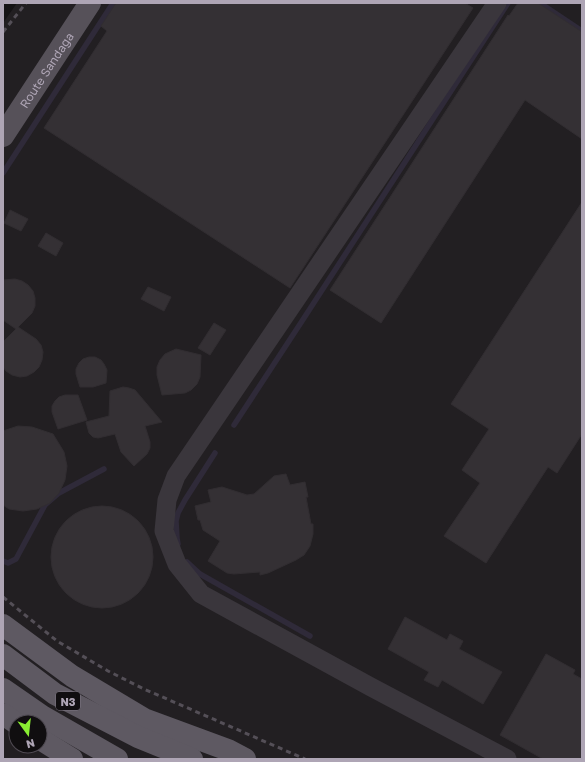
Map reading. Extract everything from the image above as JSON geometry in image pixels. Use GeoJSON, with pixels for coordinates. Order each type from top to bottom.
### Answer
{"type":"FeatureCollection","features":[{"type":"Feature","properties":{"kind":"highway"},"geometry":{"type":"LineString","coordinates":[[3,626],[72,676],[144,719],[228,750],[246,759]]}},
{"type":"Feature","properties":{"kind":"highway","name":"N3"},"geometry":{"type":"LineString","coordinates":[[3,655],[55,694],[138,737],[192,759]]}},
{"type":"Feature","properties":{"kind":"highway"},"geometry":{"type":"LineString","coordinates":[[3,689],[42,716],[117,759]]}},
{"type":"Feature","properties":{"kind":"highway"},"geometry":{"type":"LineString","coordinates":[[48,744],[72,759]]}},
{"type":"Feature","properties":{"kind":"main road","name":"Route Sandaga"},"geometry":{"type":"LineString","coordinates":[[3,136],[90,3]]}},
{"type":"Feature","properties":{"kind":"street"},"geometry":{"type":"LineString","coordinates":[[497,3],[176,476],[167,500],[164,532],[177,564],[201,594],[507,759]]}},
{"type":"Feature","properties":{"kind":"shaded area"},"geometry":{"type":"Polygon","coordinates":[[[17,3],[582,3],[582,759],[3,759],[3,23],[17,3]]]}},
{"type":"Feature","properties":{"kind":"building"},"geometry":{"type":"Polygon","coordinates":[[[116,3],[465,3],[473,8],[290,288],[44,128],[107,31],[101,26],[116,3]]]}},
{"type":"Feature","properties":{"kind":"building"},"geometry":{"type":"Polygon","coordinates":[[[518,3],[538,3],[582,32],[582,139],[525,100],[381,323],[330,290],[508,15],[509,16],[518,3]]]}},
{"type":"Feature","properties":{"kind":"building"},"geometry":{"type":"Polygon","coordinates":[[[582,202],[582,434],[557,473],[548,467],[486,563],[444,536],[480,483],[462,470],[489,429],[451,404],[582,202]]]}},
{"type":"Feature","properties":{"kind":"building"},"geometry":{"type":"Polygon","coordinates":[[[10,210],[28,219],[21,231],[4,223],[10,210]]]}},
{"type":"Feature","properties":{"kind":"building"},"geometry":{"type":"Polygon","coordinates":[[[46,233],[63,243],[56,256],[38,246],[46,233]]]}},
{"type":"Feature","properties":{"kind":"building"},"geometry":{"type":"Polygon","coordinates":[[[15,279],[28,285],[33,291],[35,298],[35,306],[32,313],[18,327],[36,339],[41,345],[43,352],[39,367],[27,376],[20,377],[12,375],[3,367],[3,342],[16,329],[3,320],[3,280],[15,279]]]}},
{"type":"Feature","properties":{"kind":"building"},"geometry":{"type":"Polygon","coordinates":[[[148,287],[171,297],[164,311],[141,299],[148,287]]]}},
{"type":"Feature","properties":{"kind":"building"},"geometry":{"type":"Polygon","coordinates":[[[214,323],[226,330],[210,355],[198,348],[214,323]]]}},
{"type":"Feature","properties":{"kind":"building"},"geometry":{"type":"Polygon","coordinates":[[[176,349],[201,355],[200,377],[197,384],[185,393],[162,395],[157,375],[157,367],[165,354],[176,349]]]}},
{"type":"Feature","properties":{"kind":"building"},"geometry":{"type":"Polygon","coordinates":[[[95,357],[101,360],[104,364],[107,370],[106,383],[93,387],[80,387],[76,369],[83,359],[95,357]]]}},
{"type":"Feature","properties":{"kind":"building"},"geometry":{"type":"Polygon","coordinates":[[[123,387],[135,390],[162,422],[145,426],[150,442],[150,448],[147,454],[134,466],[121,452],[115,434],[98,438],[93,437],[89,433],[86,422],[109,416],[110,391],[123,387]]]}},
{"type":"Feature","properties":{"kind":"building"},"geometry":{"type":"Polygon","coordinates":[[[65,395],[78,395],[87,420],[58,429],[52,412],[52,406],[59,397],[65,395]]]}},
{"type":"Feature","properties":{"kind":"building"},"geometry":{"type":"Polygon","coordinates":[[[18,426],[32,427],[53,434],[64,452],[67,466],[65,480],[59,493],[50,503],[37,509],[23,511],[9,509],[3,505],[3,431],[18,426]]]}},
{"type":"Feature","properties":{"kind":"building"},"geometry":{"type":"Polygon","coordinates":[[[286,474],[290,485],[305,482],[311,524],[313,524],[313,534],[310,546],[304,555],[268,573],[260,575],[260,572],[234,574],[227,573],[208,561],[220,541],[203,530],[200,520],[198,520],[195,506],[211,502],[208,490],[222,487],[247,495],[254,494],[274,476],[286,474]]]}},
{"type":"Feature","properties":{"kind":"building"},"geometry":{"type":"Polygon","coordinates":[[[102,506],[121,510],[138,521],[149,538],[153,557],[149,576],[138,593],[121,604],[102,608],[83,604],[66,593],[55,576],[51,557],[55,538],[66,521],[83,510],[102,506]]]}},
{"type":"Feature","properties":{"kind":"building"},"geometry":{"type":"Polygon","coordinates":[[[405,617],[447,640],[450,634],[463,641],[459,649],[502,672],[483,704],[442,680],[438,687],[424,680],[429,672],[388,649],[405,617]]]}},
{"type":"Feature","properties":{"kind":"building"},"geometry":{"type":"Polygon","coordinates":[[[546,654],[575,670],[573,674],[582,679],[582,759],[543,759],[500,735],[546,654]]]}},
{"type":"Feature","properties":{"kind":"waterway"},"geometry":{"type":"LineString","coordinates":[[3,173],[113,3]]}},
{"type":"Feature","properties":{"kind":"waterway"},"geometry":{"type":"LineString","coordinates":[[234,425],[508,3]]}},
{"type":"Feature","properties":{"kind":"waterway"},"geometry":{"type":"LineString","coordinates":[[540,3],[582,31]]}},
{"type":"Feature","properties":{"kind":"waterway"},"geometry":{"type":"LineString","coordinates":[[178,544],[176,521],[178,513],[215,453]]}},
{"type":"Feature","properties":{"kind":"waterway"},"geometry":{"type":"LineString","coordinates":[[3,561],[8,563],[16,559],[45,505],[59,493],[104,469]]}},
{"type":"Feature","properties":{"kind":"waterway"},"geometry":{"type":"LineString","coordinates":[[187,562],[200,574],[310,636]]}},
{"type":"Feature","properties":{"kind":"railway"},"geometry":{"type":"LineString","coordinates":[[3,32],[26,3]]}},
{"type":"Feature","properties":{"kind":"railway"},"geometry":{"type":"LineString","coordinates":[[3,597],[57,641],[108,671],[144,689],[305,759]]}}]}
